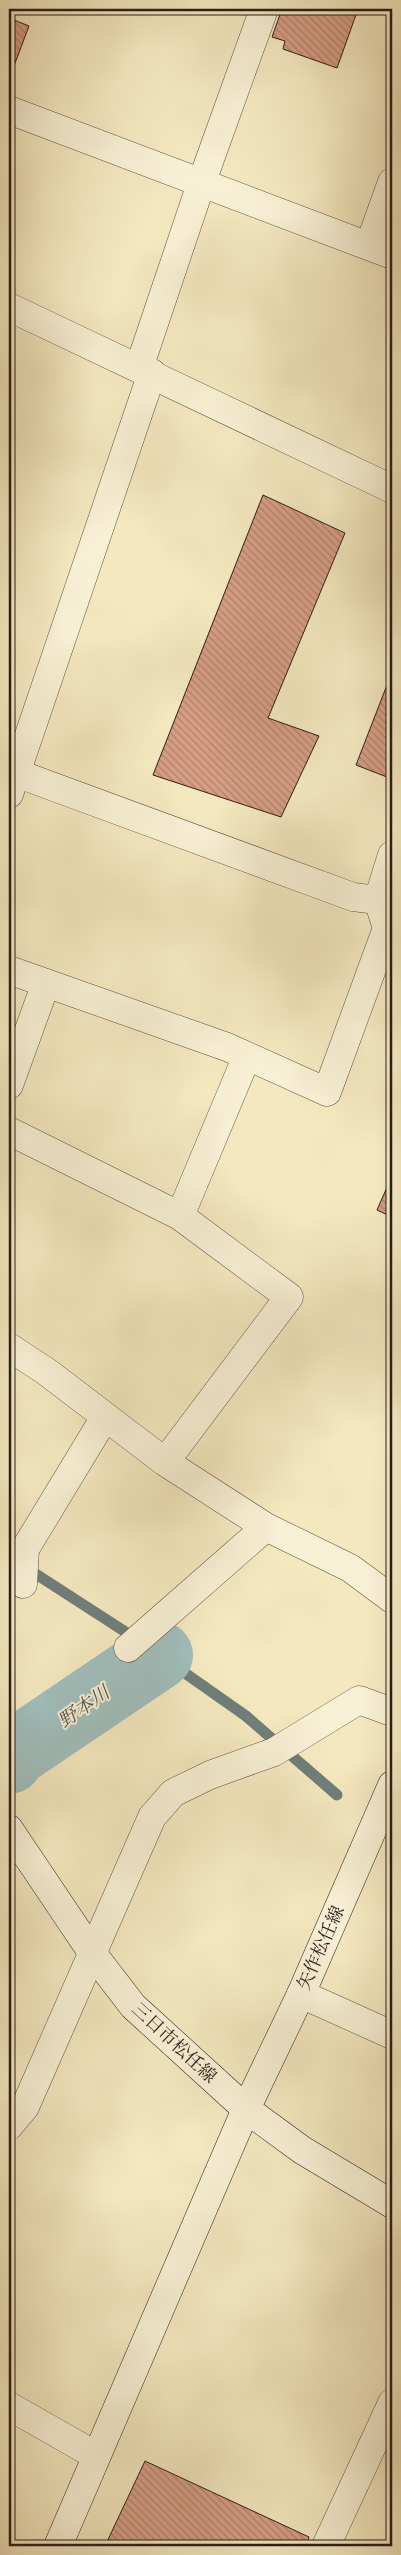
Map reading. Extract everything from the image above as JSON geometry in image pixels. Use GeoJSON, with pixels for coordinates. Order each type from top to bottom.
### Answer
{"type":"FeatureCollection","features":[{"type":"Feature","properties":{"kind":"street"},"geometry":{"type":"LineString","coordinates":[[264,9],[201,184],[146,371],[12,783],[353,897],[378,900]]}},
{"type":"Feature","properties":{"kind":"street"},"geometry":{"type":"LineString","coordinates":[[9,110],[380,250],[392,182]]}},
{"type":"Feature","properties":{"kind":"street"},"geometry":{"type":"LineString","coordinates":[[9,307],[392,489]]}},
{"type":"Feature","properties":{"kind":"street"},"geometry":{"type":"LineString","coordinates":[[9,970],[247,1056],[327,1092],[387,928],[378,900],[392,855]]}},
{"type":"Feature","properties":{"kind":"street"},"geometry":{"type":"LineString","coordinates":[[9,1085],[46,983]]}},
{"type":"Feature","properties":{"kind":"street"},"geometry":{"type":"LineString","coordinates":[[180,1216],[247,1056]]}},
{"type":"Feature","properties":{"kind":"street"},"geometry":{"type":"LineString","coordinates":[[9,1131],[180,1216],[289,1297],[165,1462]]}},
{"type":"Feature","properties":{"kind":"street"},"geometry":{"type":"LineString","coordinates":[[9,1347],[165,1462],[266,1527],[350,1568],[392,1599]]}},
{"type":"Feature","properties":{"kind":"street"},"geometry":{"type":"LineString","coordinates":[[23,1584],[25,1548],[105,1417]]}},
{"type":"Feature","properties":{"kind":"street"},"geometry":{"type":"LineString","coordinates":[[137,1640],[266,1527]]}},
{"type":"Feature","properties":{"kind":"street"},"geometry":{"type":"LineString","coordinates":[[9,2126],[25,2107],[152,1817],[173,1793],[210,1775],[284,1746],[359,1700],[392,1712]]}},
{"type":"Feature","properties":{"kind":"street","name":"矢作松任線"},"geometry":{"type":"LineString","coordinates":[[58,2546],[95,2455],[246,2109],[301,1994],[392,1785]]}},
{"type":"Feature","properties":{"kind":"street","name":"三日市松任線"},"geometry":{"type":"LineString","coordinates":[[9,1829],[93,1954],[133,2006],[246,2109],[302,2150],[392,2204]]}},
{"type":"Feature","properties":{"kind":"street"},"geometry":{"type":"LineString","coordinates":[[301,1994],[392,2035]]}},
{"type":"Feature","properties":{"kind":"street"},"geometry":{"type":"LineString","coordinates":[[326,2546],[392,2403]]}},
{"type":"Feature","properties":{"kind":"street"},"geometry":{"type":"LineString","coordinates":[[9,2406],[95,2455]]}},
{"type":"Feature","properties":{"kind":"building"},"geometry":{"type":"Polygon","coordinates":[[[282,9],[358,9],[337,68],[283,49],[285,41],[272,37],[282,9]]]}},
{"type":"Feature","properties":{"kind":"building"},"geometry":{"type":"Polygon","coordinates":[[[9,18],[29,26],[9,79],[9,18]]]}},
{"type":"Feature","properties":{"kind":"building"},"geometry":{"type":"Polygon","coordinates":[[[263,495],[345,533],[268,718],[319,736],[281,817],[153,775],[263,495]]]}},
{"type":"Feature","properties":{"kind":"building"},"geometry":{"type":"Polygon","coordinates":[[[392,672],[392,779],[356,765],[392,672]]]}},
{"type":"Feature","properties":{"kind":"building"},"geometry":{"type":"Polygon","coordinates":[[[392,1176],[392,1217],[377,1210],[392,1176]]]}},
{"type":"Feature","properties":{"kind":"building"},"geometry":{"type":"Polygon","coordinates":[[[145,2461],[309,2537],[306,2546],[105,2546],[145,2461]]]}},
{"type":"Feature","properties":{"kind":"waterway"},"geometry":{"type":"LineString","coordinates":[[9,1562],[25,1567],[138,1640],[246,1716],[337,1795]]}},
{"type":"Feature","properties":{"kind":"waterway","name":"野本川"},"geometry":{"type":"LineString","coordinates":[[9,1760],[11,1755],[159,1655]]}}]}
